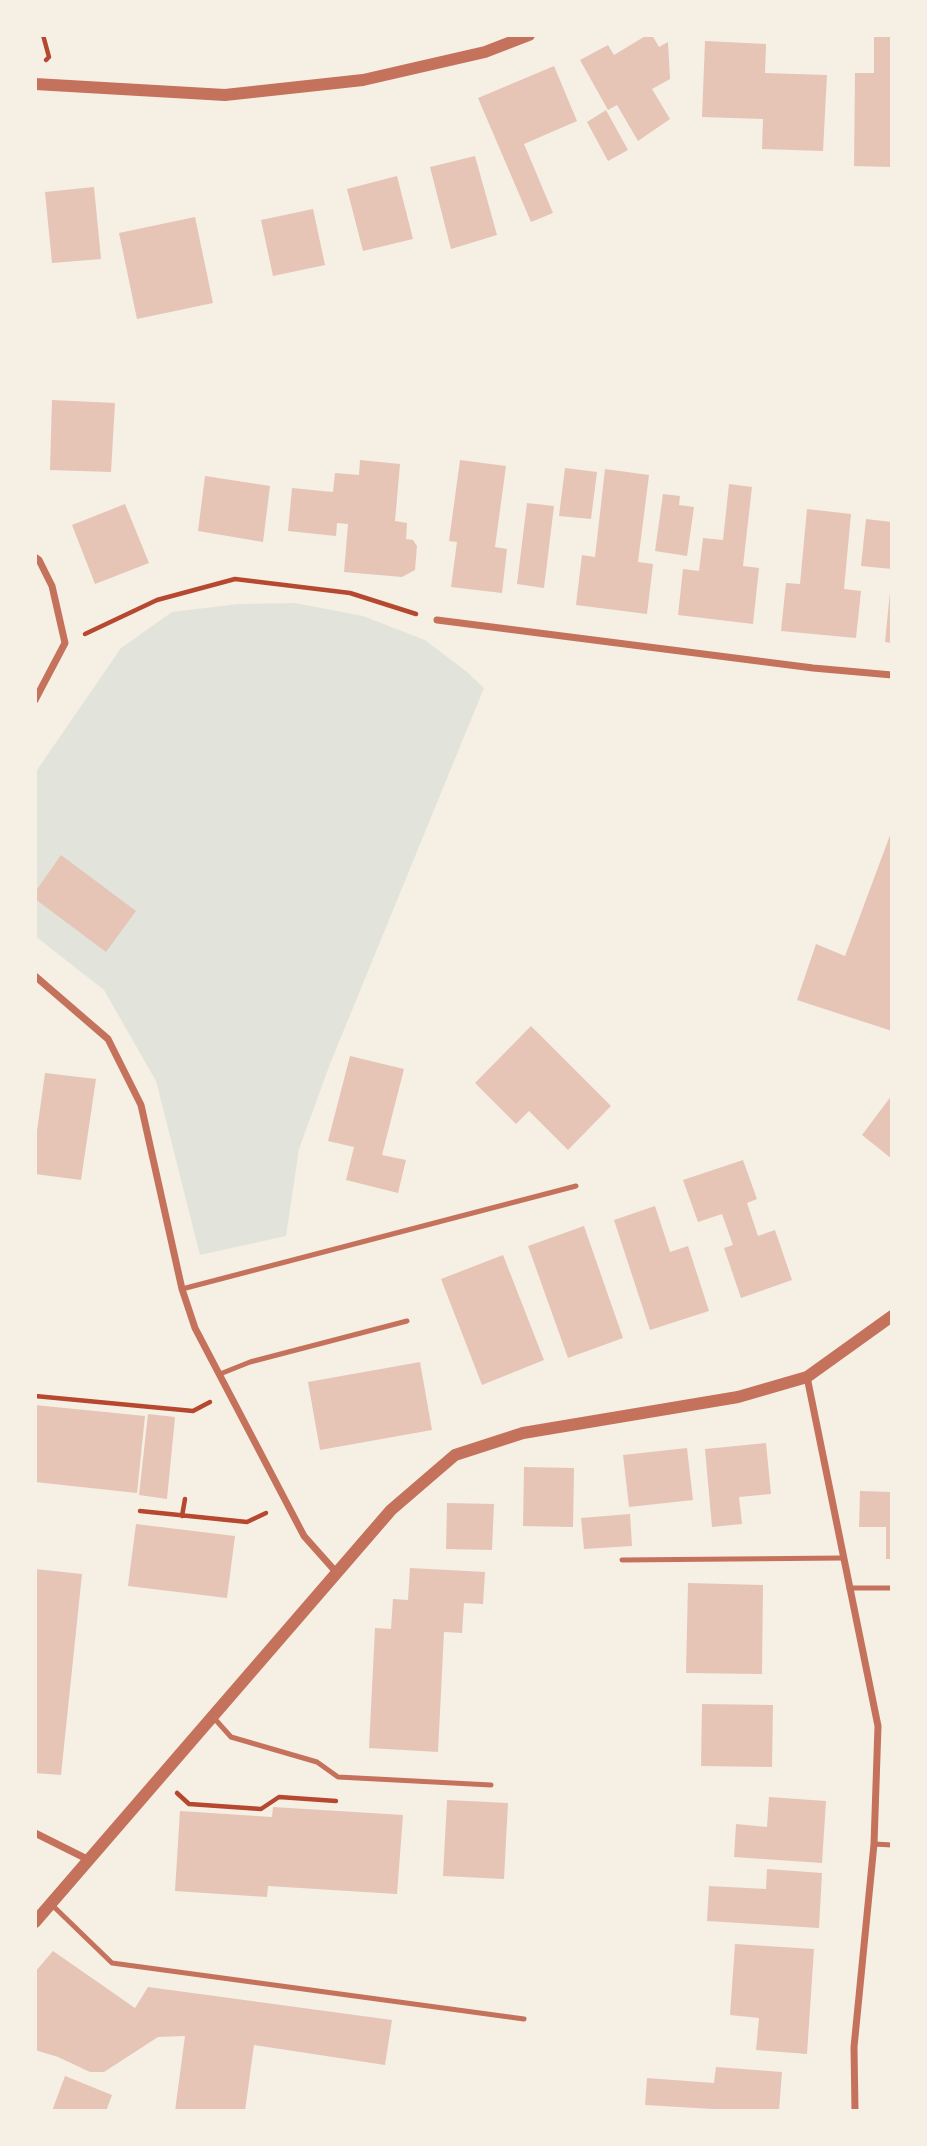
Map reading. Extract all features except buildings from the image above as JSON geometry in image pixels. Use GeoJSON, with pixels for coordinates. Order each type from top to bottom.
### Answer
{"type":"FeatureCollection","features":[{"type":"Feature","properties":{"kind":"street"},"geometry":{"type":"LineString","coordinates":[[35,84],[226,95],[363,80],[485,52],[530,35]]}},
{"type":"Feature","properties":{"kind":"street"},"geometry":{"type":"LineString","coordinates":[[35,557],[52,586],[65,643],[35,700]]}},
{"type":"Feature","properties":{"kind":"street"},"geometry":{"type":"LineString","coordinates":[[437,620],[813,668],[892,675]]}},
{"type":"Feature","properties":{"kind":"street"},"geometry":{"type":"LineString","coordinates":[[35,976],[108,1039],[141,1105],[182,1289],[195,1328],[304,1536],[336,1572]]}},
{"type":"Feature","properties":{"kind":"street"},"geometry":{"type":"LineString","coordinates":[[35,1922],[391,1510],[455,1455],[523,1433],[738,1397],[807,1377],[892,1316]]}},
{"type":"Feature","properties":{"kind":"street"},"geometry":{"type":"LineString","coordinates":[[807,1377],[878,1726],[874,1844],[854,2047],[855,2111]]}},
{"type":"Feature","properties":{"kind":"street"},"geometry":{"type":"LineString","coordinates":[[35,1833],[87,1859]]}},
{"type":"Feature","properties":{"kind":"lane"},"geometry":{"type":"LineString","coordinates":[[182,1289],[576,1186]]}},
{"type":"Feature","properties":{"kind":"lane"},"geometry":{"type":"LineString","coordinates":[[220,1374],[250,1362],[407,1321]]}},
{"type":"Feature","properties":{"kind":"lane"},"geometry":{"type":"LineString","coordinates":[[622,1560],[843,1558]]}},
{"type":"Feature","properties":{"kind":"lane"},"geometry":{"type":"LineString","coordinates":[[849,1588],[892,1588]]}},
{"type":"Feature","properties":{"kind":"lane"},"geometry":{"type":"LineString","coordinates":[[212,1716],[231,1737],[317,1762],[338,1777],[491,1785]]}},
{"type":"Feature","properties":{"kind":"lane"},"geometry":{"type":"LineString","coordinates":[[874,1844],[892,1845]]}},
{"type":"Feature","properties":{"kind":"lane"},"geometry":{"type":"LineString","coordinates":[[50,1903],[112,1963],[524,2019]]}},
{"type":"Feature","properties":{"kind":"path"},"geometry":{"type":"LineString","coordinates":[[42,63],[49,57],[43,35]]}},
{"type":"Feature","properties":{"kind":"path"},"geometry":{"type":"LineString","coordinates":[[65,643],[157,600],[235,579],[350,593],[437,620]]}},
{"type":"Feature","properties":{"kind":"path"},"geometry":{"type":"LineString","coordinates":[[35,1396],[193,1411],[229,1392]]}},
{"type":"Feature","properties":{"kind":"path"},"geometry":{"type":"LineString","coordinates":[[182,1516],[185,1499]]}},
{"type":"Feature","properties":{"kind":"path"},"geometry":{"type":"LineString","coordinates":[[140,1511],[247,1522],[286,1503]]}},
{"type":"Feature","properties":{"kind":"path"},"geometry":{"type":"LineString","coordinates":[[159,1777],[189,1804],[261,1809],[279,1797],[346,1801]]}},
{"type":"Feature","properties":{"kind":"shaded area"},"geometry":{"type":"Polygon","coordinates":[[[295,603],[363,616],[425,640],[484,688],[330,1064],[299,1149],[286,1236],[200,1255],[156,1081],[104,990],[35,936],[35,773],[121,648],[172,612],[238,604],[295,603]]]}}]}
